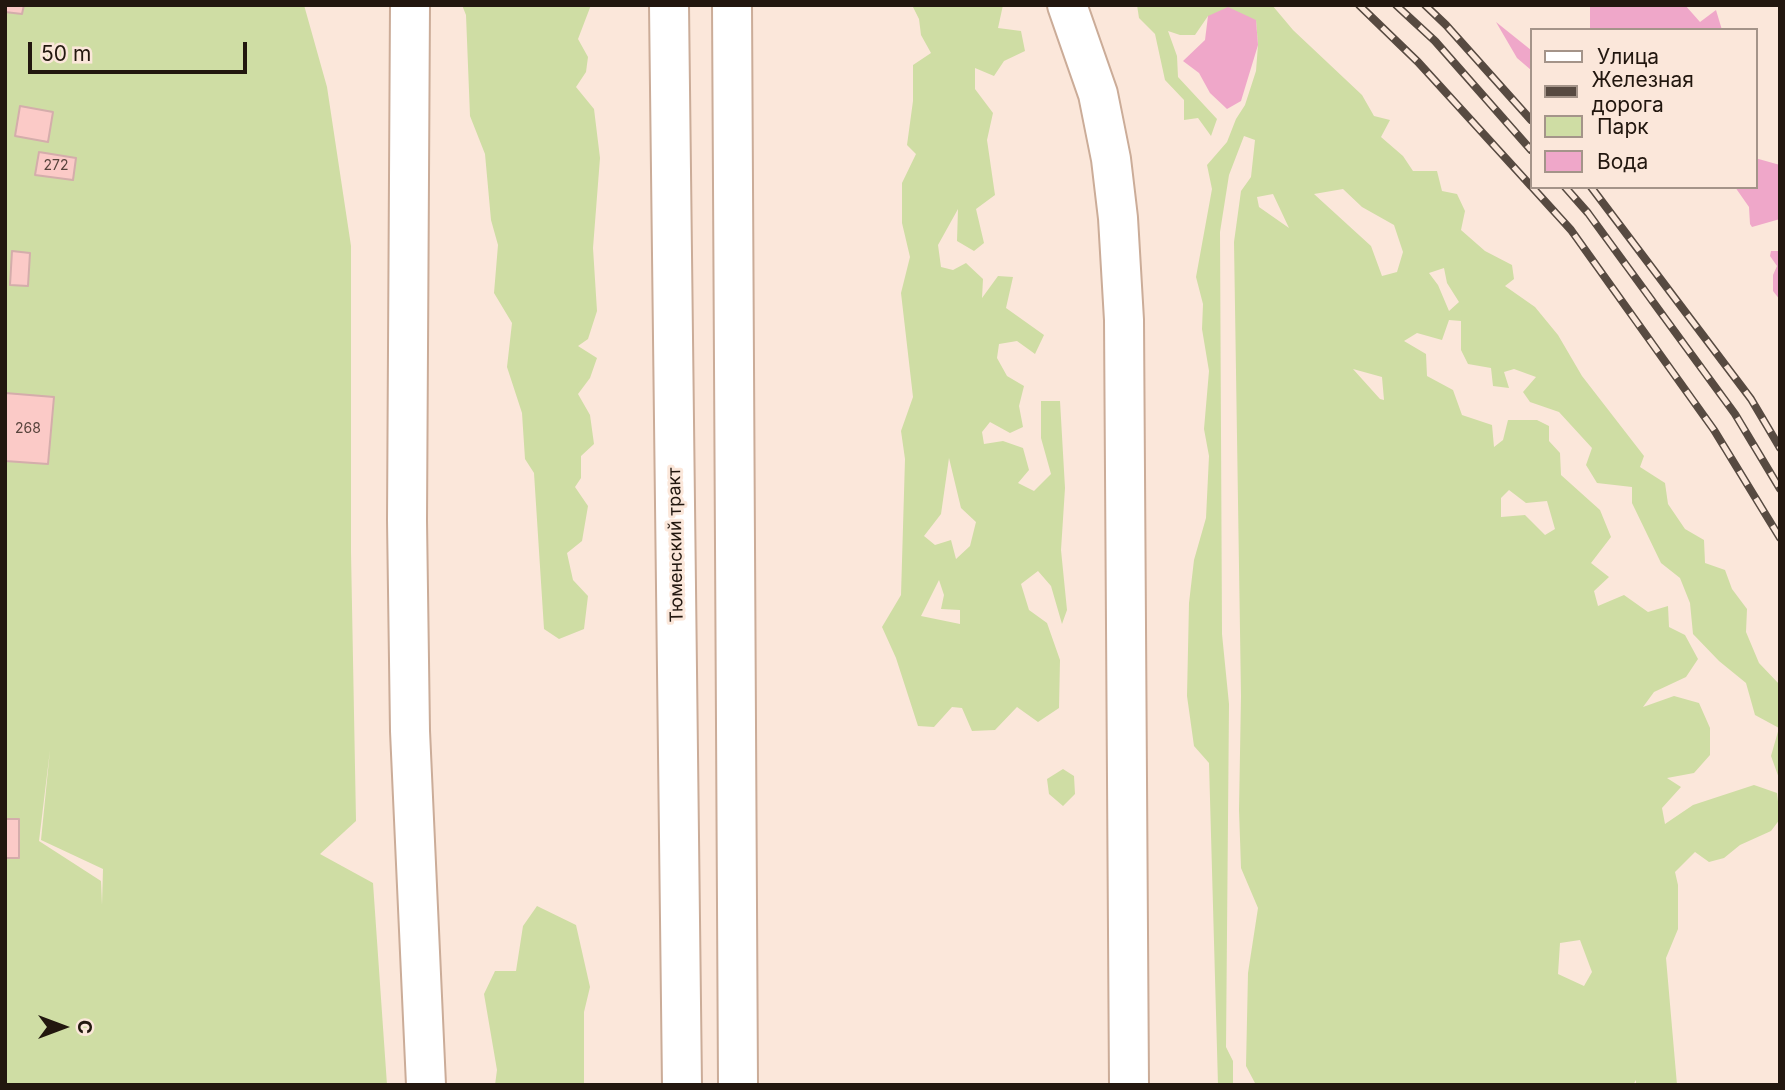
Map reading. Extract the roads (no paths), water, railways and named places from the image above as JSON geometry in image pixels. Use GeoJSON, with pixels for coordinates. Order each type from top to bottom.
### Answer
{"type":"FeatureCollection","features":[{"type":"Feature","properties":{"kind":"main road"},"geometry":{"type":"LineString","coordinates":[[410,5],[407,533],[410,731],[426,1085]]}},
{"type":"Feature","properties":{"kind":"main road","name":"Тюменский тракт"},"geometry":{"type":"LineString","coordinates":[[668,5],[681,1080]]}},
{"type":"Feature","properties":{"kind":"main road"},"geometry":{"type":"LineString","coordinates":[[732,5],[739,1079]]}},
{"type":"Feature","properties":{"kind":"main road"},"geometry":{"type":"LineString","coordinates":[[1067,5],[1098,93],[1111,159],[1121,269],[1129,1085]]}},
{"type":"Feature","properties":{"kind":"water"},"geometry":{"type":"Polygon","coordinates":[[[1590,5],[1685,5],[1700,22],[1716,10],[1721,28],[1590,28],[1590,5]]]}},
{"type":"Feature","properties":{"kind":"water"},"geometry":{"type":"Polygon","coordinates":[[[1228,7],[1256,20],[1258,45],[1241,101],[1227,109],[1210,93],[1199,73],[1183,61],[1205,40],[1208,16],[1228,7]]]}},
{"type":"Feature","properties":{"kind":"water"},"geometry":{"type":"Polygon","coordinates":[[[1496,22],[1530,49],[1530,69],[1517,58],[1496,22]]]}},
{"type":"Feature","properties":{"kind":"water"},"geometry":{"type":"Polygon","coordinates":[[[1757,159],[1780,165],[1780,219],[1752,227],[1749,207],[1736,189],[1757,189],[1757,159]]]}},
{"type":"Feature","properties":{"kind":"water"},"geometry":{"type":"Polygon","coordinates":[[[1771,251],[1780,251],[1780,300],[1773,291],[1773,275],[1777,266],[1770,256],[1771,251]]]}},
{"type":"Feature","properties":{"kind":"railway"},"geometry":{"type":"LineString","coordinates":[[1359,5],[1418,62],[1530,185]]}},
{"type":"Feature","properties":{"kind":"railway"},"geometry":{"type":"LineString","coordinates":[[1396,5],[1435,41],[1530,149]]}},
{"type":"Feature","properties":{"kind":"railway"},"geometry":{"type":"LineString","coordinates":[[1425,5],[1530,119]]}},
{"type":"Feature","properties":{"kind":"railway"},"geometry":{"type":"LineString","coordinates":[[1534,189],[1571,230],[1714,430],[1780,538]]}},
{"type":"Feature","properties":{"kind":"railway"},"geometry":{"type":"LineString","coordinates":[[1567,189],[1588,213],[1735,414],[1780,489]]}},
{"type":"Feature","properties":{"kind":"railway"},"geometry":{"type":"LineString","coordinates":[[1593,189],[1751,399],[1780,448]]}}]}
